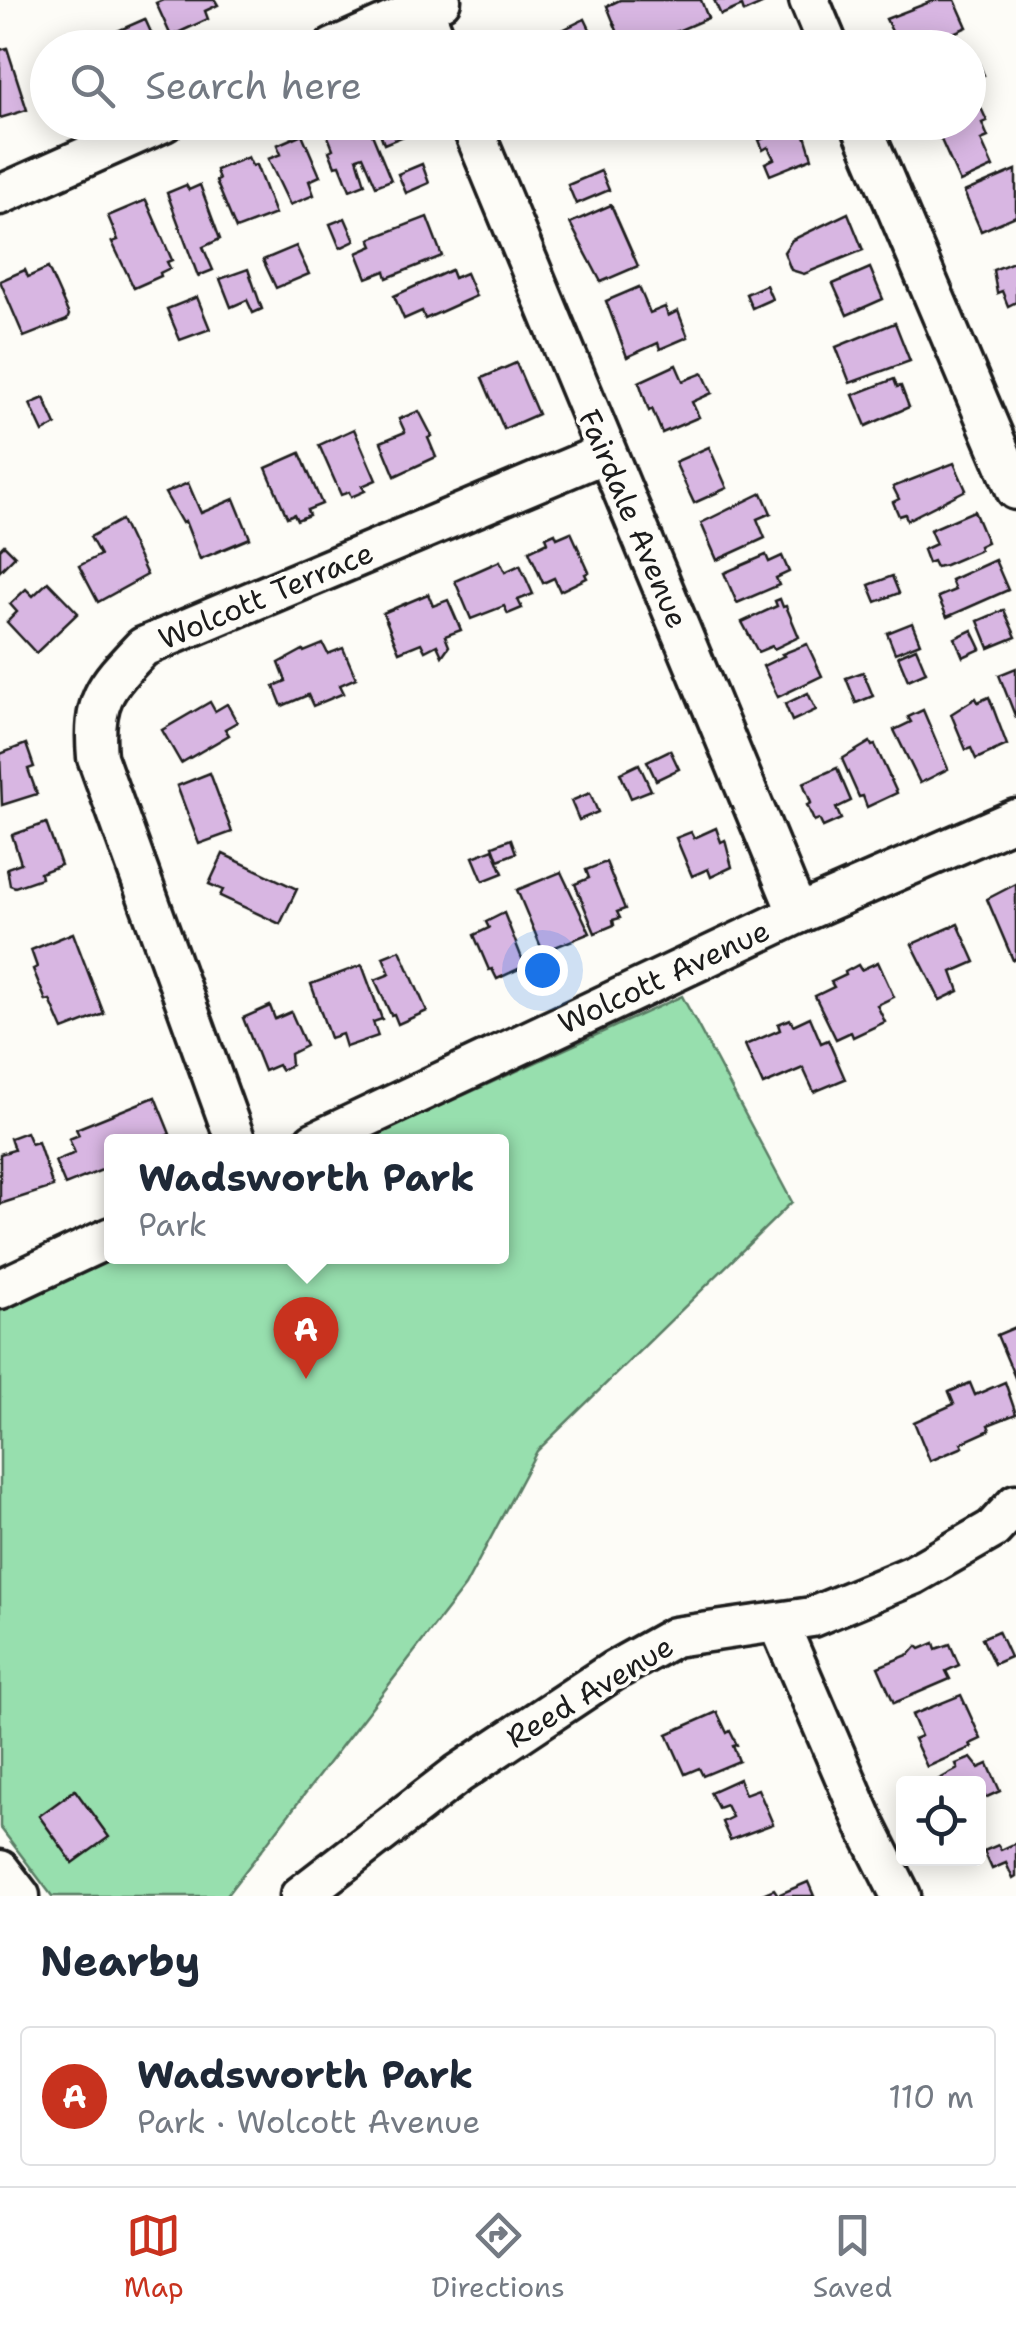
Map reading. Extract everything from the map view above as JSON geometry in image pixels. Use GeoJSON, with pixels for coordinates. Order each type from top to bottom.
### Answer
{"type":"FeatureCollection","features":[{"type":"Feature","properties":{"kind":"street"},"geometry":{"type":"LineString","coordinates":[[809,0],[822,30]]}},
{"type":"Feature","properties":{"kind":"street"},"geometry":{"type":"LineString","coordinates":[[374,30],[432,4],[437,30]]}},
{"type":"Feature","properties":{"kind":"street"},"geometry":{"type":"LineString","coordinates":[[0,195],[124,140]]}},
{"type":"Feature","properties":{"kind":"street","name":"Fairdale Avenue"},"geometry":{"type":"LineString","coordinates":[[477,140],[798,914]]}},
{"type":"Feature","properties":{"kind":"street"},"geometry":{"type":"LineString","coordinates":[[868,140],[1016,490]]}},
{"type":"Feature","properties":{"kind":"street","name":"Wolcott Terrace"},"geometry":{"type":"LineString","coordinates":[[233,1134],[97,757],[96,718],[109,683],[143,648],[605,452]]}},
{"type":"Feature","properties":{"kind":"street","name":"Wolcott Avenue"},"geometry":{"type":"LineString","coordinates":[[331,1134],[798,914],[1016,818]]}},
{"type":"Feature","properties":{"kind":"street"},"geometry":{"type":"LineString","coordinates":[[0,1289],[104,1240]]}},
{"type":"Feature","properties":{"kind":"street","name":"Reed Avenue"},"geometry":{"type":"LineString","coordinates":[[300,1896],[458,1774],[613,1670],[674,1637],[812,1618],[913,1574],[992,1529],[1016,1504]]}},
{"type":"Feature","properties":{"kind":"street"},"geometry":{"type":"LineString","coordinates":[[779,1624],[866,1826],[901,1896]]}},
{"type":"Feature","properties":{"kind":"street"},"geometry":{"type":"LineString","coordinates":[[0,1870],[20,1896]]}},
{"type":"Feature","properties":{"kind":"green space"},"geometry":{"type":"Polygon","coordinates":[[[682,996],[792,1202],[537,1451],[465,1586],[226,1896],[52,1896],[0,1827],[0,1306],[104,1259],[104,1264],[509,1264],[509,1134],[378,1134],[682,996]]]}},
{"type":"Feature","properties":{"kind":"building"},"geometry":{"type":"Polygon","coordinates":[[[215,0],[218,5],[205,11],[208,19],[184,30],[168,30],[156,3],[215,0]]]}},
{"type":"Feature","properties":{"kind":"building"},"geometry":{"type":"Polygon","coordinates":[[[620,0],[701,0],[708,18],[680,30],[617,30],[607,6],[620,0]]]}},
{"type":"Feature","properties":{"kind":"building"},"geometry":{"type":"Polygon","coordinates":[[[714,0],[760,0],[762,4],[744,12],[742,6],[721,15],[714,0]]]}},
{"type":"Feature","properties":{"kind":"building"},"geometry":{"type":"Polygon","coordinates":[[[935,0],[955,0],[967,27],[891,30],[886,19],[935,0]]]}},
{"type":"Feature","properties":{"kind":"building"},"geometry":{"type":"Polygon","coordinates":[[[145,19],[150,30],[120,30],[145,19]]]}},
{"type":"Feature","properties":{"kind":"building"},"geometry":{"type":"Polygon","coordinates":[[[585,19],[590,30],[562,30],[585,19]]]}},
{"type":"Feature","properties":{"kind":"building"},"geometry":{"type":"Polygon","coordinates":[[[7,48],[27,110],[0,118],[0,50],[7,48]]]}},
{"type":"Feature","properties":{"kind":"building"},"geometry":{"type":"Polygon","coordinates":[[[305,140],[320,176],[309,181],[314,195],[290,205],[268,159],[281,154],[277,145],[305,140]]]}},
{"type":"Feature","properties":{"kind":"building"},"geometry":{"type":"Polygon","coordinates":[[[329,140],[374,140],[391,180],[376,186],[363,156],[357,158],[365,184],[350,190],[340,165],[335,166],[329,151],[333,149],[329,140]]]}},
{"type":"Feature","properties":{"kind":"building"},"geometry":{"type":"Polygon","coordinates":[[[759,140],[806,140],[812,158],[770,175],[765,163],[774,159],[768,147],[763,150],[759,140]]]}},
{"type":"Feature","properties":{"kind":"building"},"geometry":{"type":"Polygon","coordinates":[[[941,140],[981,140],[993,167],[960,182],[941,140]]]}},
{"type":"Feature","properties":{"kind":"building"},"geometry":{"type":"Polygon","coordinates":[[[248,157],[252,166],[256,165],[275,214],[236,229],[216,181],[216,170],[248,157]]]}},
{"type":"Feature","properties":{"kind":"building"},"geometry":{"type":"Polygon","coordinates":[[[422,164],[429,183],[406,193],[398,174],[422,164]]]}},
{"type":"Feature","properties":{"kind":"building"},"geometry":{"type":"Polygon","coordinates":[[[1016,170],[1016,216],[981,231],[964,192],[1016,170]]]}},
{"type":"Feature","properties":{"kind":"building"},"geometry":{"type":"Polygon","coordinates":[[[601,171],[609,190],[576,204],[568,185],[601,171]]]}},
{"type":"Feature","properties":{"kind":"building"},"geometry":{"type":"Polygon","coordinates":[[[186,185],[189,190],[200,185],[220,239],[203,247],[213,270],[198,276],[167,193],[186,185]]]}},
{"type":"Feature","properties":{"kind":"building"},"geometry":{"type":"Polygon","coordinates":[[[146,200],[172,260],[161,276],[134,288],[112,242],[118,240],[108,216],[146,200]]]}},
{"type":"Feature","properties":{"kind":"building"},"geometry":{"type":"Polygon","coordinates":[[[611,205],[638,266],[601,282],[570,223],[611,205]]]}},
{"type":"Feature","properties":{"kind":"building"},"geometry":{"type":"Polygon","coordinates":[[[848,213],[863,250],[804,274],[791,270],[784,252],[792,240],[848,213]]]}},
{"type":"Feature","properties":{"kind":"building"},"geometry":{"type":"Polygon","coordinates":[[[427,217],[442,256],[387,278],[385,271],[367,278],[357,253],[373,246],[370,239],[427,217]]]}},
{"type":"Feature","properties":{"kind":"building"},"geometry":{"type":"Polygon","coordinates":[[[345,218],[355,241],[340,248],[330,224],[345,218]]]}},
{"type":"Feature","properties":{"kind":"building"},"geometry":{"type":"Polygon","coordinates":[[[296,246],[309,274],[276,288],[263,260],[296,246]]]}},
{"type":"Feature","properties":{"kind":"building"},"geometry":{"type":"Polygon","coordinates":[[[1016,261],[1016,302],[1008,306],[1002,291],[997,293],[993,270],[1016,261]]]}},
{"type":"Feature","properties":{"kind":"building"},"geometry":{"type":"Polygon","coordinates":[[[48,268],[69,315],[67,320],[24,337],[0,281],[25,270],[28,277],[48,268]]]}},
{"type":"Feature","properties":{"kind":"building"},"geometry":{"type":"Polygon","coordinates":[[[870,268],[883,299],[847,315],[833,284],[870,268]]]}},
{"type":"Feature","properties":{"kind":"building"},"geometry":{"type":"Polygon","coordinates":[[[248,269],[262,309],[253,313],[247,300],[231,307],[220,279],[248,269]]]}},
{"type":"Feature","properties":{"kind":"building"},"geometry":{"type":"Polygon","coordinates":[[[451,270],[454,278],[466,273],[476,296],[425,319],[422,311],[404,319],[394,296],[451,270]]]}},
{"type":"Feature","properties":{"kind":"building"},"geometry":{"type":"Polygon","coordinates":[[[766,285],[772,299],[752,308],[746,294],[766,285]]]}},
{"type":"Feature","properties":{"kind":"building"},"geometry":{"type":"Polygon","coordinates":[[[639,287],[650,313],[665,307],[668,316],[678,311],[688,337],[660,349],[658,343],[627,357],[606,301],[639,287]]]}},
{"type":"Feature","properties":{"kind":"building"},"geometry":{"type":"Polygon","coordinates":[[[197,297],[210,329],[180,340],[167,309],[197,297]]]}},
{"type":"Feature","properties":{"kind":"building"},"geometry":{"type":"Polygon","coordinates":[[[895,323],[910,361],[850,383],[836,347],[895,323]]]}},
{"type":"Feature","properties":{"kind":"building"},"geometry":{"type":"Polygon","coordinates":[[[516,363],[538,414],[504,429],[482,378],[516,363]]]}},
{"type":"Feature","properties":{"kind":"building"},"geometry":{"type":"Polygon","coordinates":[[[676,365],[683,381],[703,373],[712,393],[692,402],[699,417],[662,433],[639,382],[676,365]]]}},
{"type":"Feature","properties":{"kind":"building"},"geometry":{"type":"Polygon","coordinates":[[[894,379],[909,407],[866,426],[853,395],[894,379]]]}},
{"type":"Feature","properties":{"kind":"building"},"geometry":{"type":"Polygon","coordinates":[[[44,398],[56,425],[43,432],[30,404],[44,398]]]}},
{"type":"Feature","properties":{"kind":"building"},"geometry":{"type":"Polygon","coordinates":[[[419,411],[432,436],[428,438],[436,457],[395,476],[381,442],[405,432],[399,419],[419,411]]]}},
{"type":"Feature","properties":{"kind":"building"},"geometry":{"type":"Polygon","coordinates":[[[354,429],[376,480],[351,497],[349,492],[341,495],[319,445],[354,429]]]}},
{"type":"Feature","properties":{"kind":"building"},"geometry":{"type":"Polygon","coordinates":[[[709,447],[727,488],[694,503],[675,462],[709,447]]]}},
{"type":"Feature","properties":{"kind":"building"},"geometry":{"type":"Polygon","coordinates":[[[300,453],[322,504],[307,510],[309,515],[297,520],[294,514],[287,517],[266,468],[300,453]]]}},
{"type":"Feature","properties":{"kind":"building"},"geometry":{"type":"Polygon","coordinates":[[[954,463],[966,490],[907,520],[905,514],[899,516],[893,502],[899,499],[893,487],[954,463]]]}},
{"type":"Feature","properties":{"kind":"building"},"geometry":{"type":"Polygon","coordinates":[[[188,483],[201,513],[234,499],[250,538],[200,559],[185,521],[182,523],[165,493],[188,483]]]}},
{"type":"Feature","properties":{"kind":"building"},"geometry":{"type":"Polygon","coordinates":[[[762,493],[771,513],[757,519],[765,538],[717,560],[701,523],[762,493]]]}},
{"type":"Feature","properties":{"kind":"building"},"geometry":{"type":"Polygon","coordinates":[[[974,511],[987,542],[979,546],[980,550],[945,565],[936,567],[933,561],[928,563],[923,550],[936,544],[930,530],[974,511]]]}},
{"type":"Feature","properties":{"kind":"building"},"geometry":{"type":"Polygon","coordinates":[[[121,520],[147,575],[98,602],[79,566],[100,555],[90,537],[121,520]]]}},
{"type":"Feature","properties":{"kind":"building"},"geometry":{"type":"Polygon","coordinates":[[[571,532],[589,572],[585,574],[587,578],[560,591],[554,578],[543,583],[529,551],[548,542],[546,537],[555,533],[557,538],[571,532]]]}},
{"type":"Feature","properties":{"kind":"building"},"geometry":{"type":"Polygon","coordinates":[[[4,545],[15,556],[0,571],[0,549],[4,545]]]}},
{"type":"Feature","properties":{"kind":"building"},"geometry":{"type":"Polygon","coordinates":[[[766,555],[769,562],[782,556],[789,572],[776,578],[779,585],[737,603],[724,573],[766,555]]]}},
{"type":"Feature","properties":{"kind":"building"},"geometry":{"type":"Polygon","coordinates":[[[995,560],[1008,590],[947,617],[938,597],[955,590],[951,580],[995,560]]]}},
{"type":"Feature","properties":{"kind":"building"},"geometry":{"type":"Polygon","coordinates":[[[500,561],[505,572],[520,565],[533,594],[518,600],[522,608],[508,614],[504,606],[471,619],[455,581],[500,561]]]}},
{"type":"Feature","properties":{"kind":"building"},"geometry":{"type":"Polygon","coordinates":[[[892,576],[899,593],[876,602],[869,585],[892,576]]]}},
{"type":"Feature","properties":{"kind":"building"},"geometry":{"type":"Polygon","coordinates":[[[48,582],[78,613],[36,653],[7,622],[17,612],[10,604],[26,589],[33,596],[48,582]]]}},
{"type":"Feature","properties":{"kind":"building"},"geometry":{"type":"Polygon","coordinates":[[[428,594],[433,606],[448,600],[461,630],[445,636],[449,646],[442,656],[437,645],[425,651],[421,643],[399,652],[383,613],[428,594]]]}},
{"type":"Feature","properties":{"kind":"building"},"geometry":{"type":"Polygon","coordinates":[[[780,599],[799,637],[758,652],[742,622],[777,606],[775,601],[780,599]]]}},
{"type":"Feature","properties":{"kind":"building"},"geometry":{"type":"Polygon","coordinates":[[[1004,610],[1016,637],[989,648],[978,621],[1004,610]]]}},
{"type":"Feature","properties":{"kind":"building"},"geometry":{"type":"Polygon","coordinates":[[[912,623],[920,643],[895,653],[887,633],[912,623]]]}},
{"type":"Feature","properties":{"kind":"building"},"geometry":{"type":"Polygon","coordinates":[[[972,630],[981,649],[963,657],[955,638],[972,630]]]}},
{"type":"Feature","properties":{"kind":"building"},"geometry":{"type":"Polygon","coordinates":[[[323,644],[328,654],[343,648],[356,678],[340,685],[344,693],[313,706],[308,695],[282,706],[274,686],[286,681],[279,663],[323,644]]]}},
{"type":"Feature","properties":{"kind":"building"},"geometry":{"type":"Polygon","coordinates":[[[807,644],[822,676],[778,697],[763,666],[807,644]]]}},
{"type":"Feature","properties":{"kind":"building"},"geometry":{"type":"Polygon","coordinates":[[[916,648],[926,672],[908,680],[898,656],[916,648]]]}},
{"type":"Feature","properties":{"kind":"building"},"geometry":{"type":"Polygon","coordinates":[[[1016,668],[1016,718],[999,675],[1016,668]]]}},
{"type":"Feature","properties":{"kind":"building"},"geometry":{"type":"Polygon","coordinates":[[[863,672],[873,696],[856,703],[846,678],[863,672]]]}},
{"type":"Feature","properties":{"kind":"building"},"geometry":{"type":"Polygon","coordinates":[[[808,693],[816,710],[792,721],[785,704],[808,693]]]}},
{"type":"Feature","properties":{"kind":"building"},"geometry":{"type":"Polygon","coordinates":[[[989,697],[1007,745],[976,759],[971,748],[966,750],[951,714],[976,698],[978,702],[989,697]]]}},
{"type":"Feature","properties":{"kind":"building"},"geometry":{"type":"Polygon","coordinates":[[[210,702],[215,711],[227,704],[237,722],[225,729],[229,735],[181,763],[162,730],[210,702]]]}},
{"type":"Feature","properties":{"kind":"building"},"geometry":{"type":"Polygon","coordinates":[[[923,710],[948,769],[920,783],[894,730],[911,722],[908,717],[923,710]]]}},
{"type":"Feature","properties":{"kind":"building"},"geometry":{"type":"Polygon","coordinates":[[[870,742],[875,745],[897,793],[867,807],[842,759],[870,742]]]}},
{"type":"Feature","properties":{"kind":"building"},"geometry":{"type":"Polygon","coordinates":[[[26,744],[34,767],[28,769],[37,794],[2,805],[0,754],[26,744]]]}},
{"type":"Feature","properties":{"kind":"building"},"geometry":{"type":"Polygon","coordinates":[[[670,750],[679,769],[656,780],[647,761],[670,750]]]}},
{"type":"Feature","properties":{"kind":"building"},"geometry":{"type":"Polygon","coordinates":[[[639,764],[651,790],[631,798],[620,773],[639,764]]]}},
{"type":"Feature","properties":{"kind":"building"},"geometry":{"type":"Polygon","coordinates":[[[837,768],[851,801],[836,808],[841,819],[823,827],[819,819],[814,821],[803,783],[837,768]]]}},
{"type":"Feature","properties":{"kind":"building"},"geometry":{"type":"Polygon","coordinates":[[[210,773],[232,832],[199,844],[177,786],[210,773]]]}},
{"type":"Feature","properties":{"kind":"building"},"geometry":{"type":"Polygon","coordinates":[[[590,793],[598,812],[579,820],[571,801],[590,793]]]}},
{"type":"Feature","properties":{"kind":"building"},"geometry":{"type":"Polygon","coordinates":[[[46,823],[61,865],[40,873],[41,878],[15,887],[10,885],[7,868],[21,863],[12,835],[46,823]]]}},
{"type":"Feature","properties":{"kind":"building"},"geometry":{"type":"Polygon","coordinates":[[[716,828],[721,842],[725,840],[732,867],[711,877],[708,869],[692,876],[676,838],[691,832],[694,838],[716,828]]]}},
{"type":"Feature","properties":{"kind":"building"},"geometry":{"type":"Polygon","coordinates":[[[511,839],[516,853],[498,860],[493,846],[511,839]]]}},
{"type":"Feature","properties":{"kind":"building"},"geometry":{"type":"Polygon","coordinates":[[[493,849],[503,873],[483,881],[473,857],[493,849]]]}},
{"type":"Feature","properties":{"kind":"building"},"geometry":{"type":"Polygon","coordinates":[[[223,854],[297,889],[280,924],[220,896],[223,890],[209,884],[223,854]]]}},
{"type":"Feature","properties":{"kind":"building"},"geometry":{"type":"Polygon","coordinates":[[[606,862],[625,909],[617,912],[620,918],[613,920],[614,925],[595,933],[575,884],[589,878],[586,870],[606,862]]]}},
{"type":"Feature","properties":{"kind":"building"},"geometry":{"type":"Polygon","coordinates":[[[561,872],[590,933],[543,952],[517,890],[561,872]]]}},
{"type":"Feature","properties":{"kind":"building"},"geometry":{"type":"Polygon","coordinates":[[[1016,884],[1016,958],[1013,960],[987,899],[1016,884]]]}},
{"type":"Feature","properties":{"kind":"building"},"geometry":{"type":"Polygon","coordinates":[[[504,913],[525,966],[497,979],[474,935],[489,928],[486,922],[504,913]]]}},
{"type":"Feature","properties":{"kind":"building"},"geometry":{"type":"Polygon","coordinates":[[[958,924],[975,962],[952,972],[959,991],[940,1000],[912,944],[958,924]]]}},
{"type":"Feature","properties":{"kind":"building"},"geometry":{"type":"Polygon","coordinates":[[[73,933],[104,1014],[63,1030],[33,969],[37,967],[31,950],[73,933]]]}},
{"type":"Feature","properties":{"kind":"building"},"geometry":{"type":"Polygon","coordinates":[[[400,950],[427,1011],[398,1024],[375,980],[390,974],[383,957],[400,950]]]}},
{"type":"Feature","properties":{"kind":"building"},"geometry":{"type":"Polygon","coordinates":[[[878,962],[894,997],[877,1005],[885,1022],[853,1037],[851,1032],[836,1039],[815,996],[834,987],[831,982],[846,975],[845,972],[878,962]]]}},
{"type":"Feature","properties":{"kind":"building"},"geometry":{"type":"Polygon","coordinates":[[[362,965],[382,1019],[373,1022],[378,1036],[346,1047],[342,1034],[330,1038],[311,984],[362,965]]]}},
{"type":"Feature","properties":{"kind":"building"},"geometry":{"type":"Polygon","coordinates":[[[270,1006],[275,1019],[291,1012],[306,1046],[290,1054],[291,1065],[264,1071],[243,1018],[270,1006]]]}},
{"type":"Feature","properties":{"kind":"building"},"geometry":{"type":"Polygon","coordinates":[[[810,1017],[821,1043],[828,1040],[845,1079],[814,1092],[803,1068],[763,1085],[745,1045],[780,1030],[778,1024],[790,1019],[793,1025],[810,1017]]]}},
{"type":"Feature","properties":{"kind":"building"},"geometry":{"type":"Polygon","coordinates":[[[155,1097],[170,1134],[104,1134],[104,1169],[65,1185],[55,1161],[75,1153],[69,1139],[79,1135],[76,1129],[155,1097]]]}},
{"type":"Feature","properties":{"kind":"building"},"geometry":{"type":"Polygon","coordinates":[[[26,1132],[31,1144],[38,1142],[53,1187],[0,1204],[0,1154],[14,1150],[10,1138],[26,1132]]]}},
{"type":"Feature","properties":{"kind":"building"},"geometry":{"type":"Polygon","coordinates":[[[1016,1327],[1016,1380],[997,1335],[1016,1327]]]}},
{"type":"Feature","properties":{"kind":"building"},"geometry":{"type":"Polygon","coordinates":[[[1005,1382],[1016,1414],[988,1425],[990,1430],[961,1443],[963,1447],[930,1461],[914,1422],[954,1404],[949,1392],[970,1383],[975,1395],[1005,1382]]]}},
{"type":"Feature","properties":{"kind":"building"},"geometry":{"type":"Polygon","coordinates":[[[998,1631],[1010,1657],[994,1664],[982,1638],[998,1631]]]}},
{"type":"Feature","properties":{"kind":"building"},"geometry":{"type":"Polygon","coordinates":[[[934,1643],[936,1649],[950,1644],[959,1665],[946,1671],[950,1679],[894,1703],[878,1667],[910,1654],[917,1646],[920,1649],[934,1643]]]}},
{"type":"Feature","properties":{"kind":"building"},"geometry":{"type":"Polygon","coordinates":[[[961,1695],[981,1739],[927,1767],[914,1739],[921,1736],[912,1715],[961,1695]]]}},
{"type":"Feature","properties":{"kind":"building"},"geometry":{"type":"Polygon","coordinates":[[[717,1712],[737,1745],[733,1746],[739,1761],[703,1776],[699,1768],[685,1774],[667,1734],[717,1712]]]}},
{"type":"Feature","properties":{"kind":"building"},"geometry":{"type":"Polygon","coordinates":[[[971,1758],[979,1768],[988,1764],[1000,1791],[986,1797],[986,1776],[945,1776],[958,1769],[956,1764],[971,1758]]]}},
{"type":"Feature","properties":{"kind":"building"},"geometry":{"type":"Polygon","coordinates":[[[739,1779],[745,1794],[758,1789],[773,1824],[730,1840],[722,1822],[732,1817],[726,1805],[718,1808],[710,1792],[739,1779]]]}},
{"type":"Feature","properties":{"kind":"building"},"geometry":{"type":"Polygon","coordinates":[[[75,1790],[109,1837],[73,1863],[39,1816],[75,1790]]]}},
{"type":"Feature","properties":{"kind":"building"},"geometry":{"type":"Polygon","coordinates":[[[1016,1843],[1013,1879],[1006,1863],[992,1869],[986,1856],[986,1850],[998,1845],[1001,1850],[1016,1843]]]}},
{"type":"Feature","properties":{"kind":"building"},"geometry":{"type":"Polygon","coordinates":[[[808,1882],[814,1896],[758,1896],[774,1889],[778,1895],[808,1882]]]}},
{"type":"Feature","properties":{"kind":"place","name":"Wadsworth Park"},"geometry":{"type":"Point","coordinates":[306,1379]}}]}
